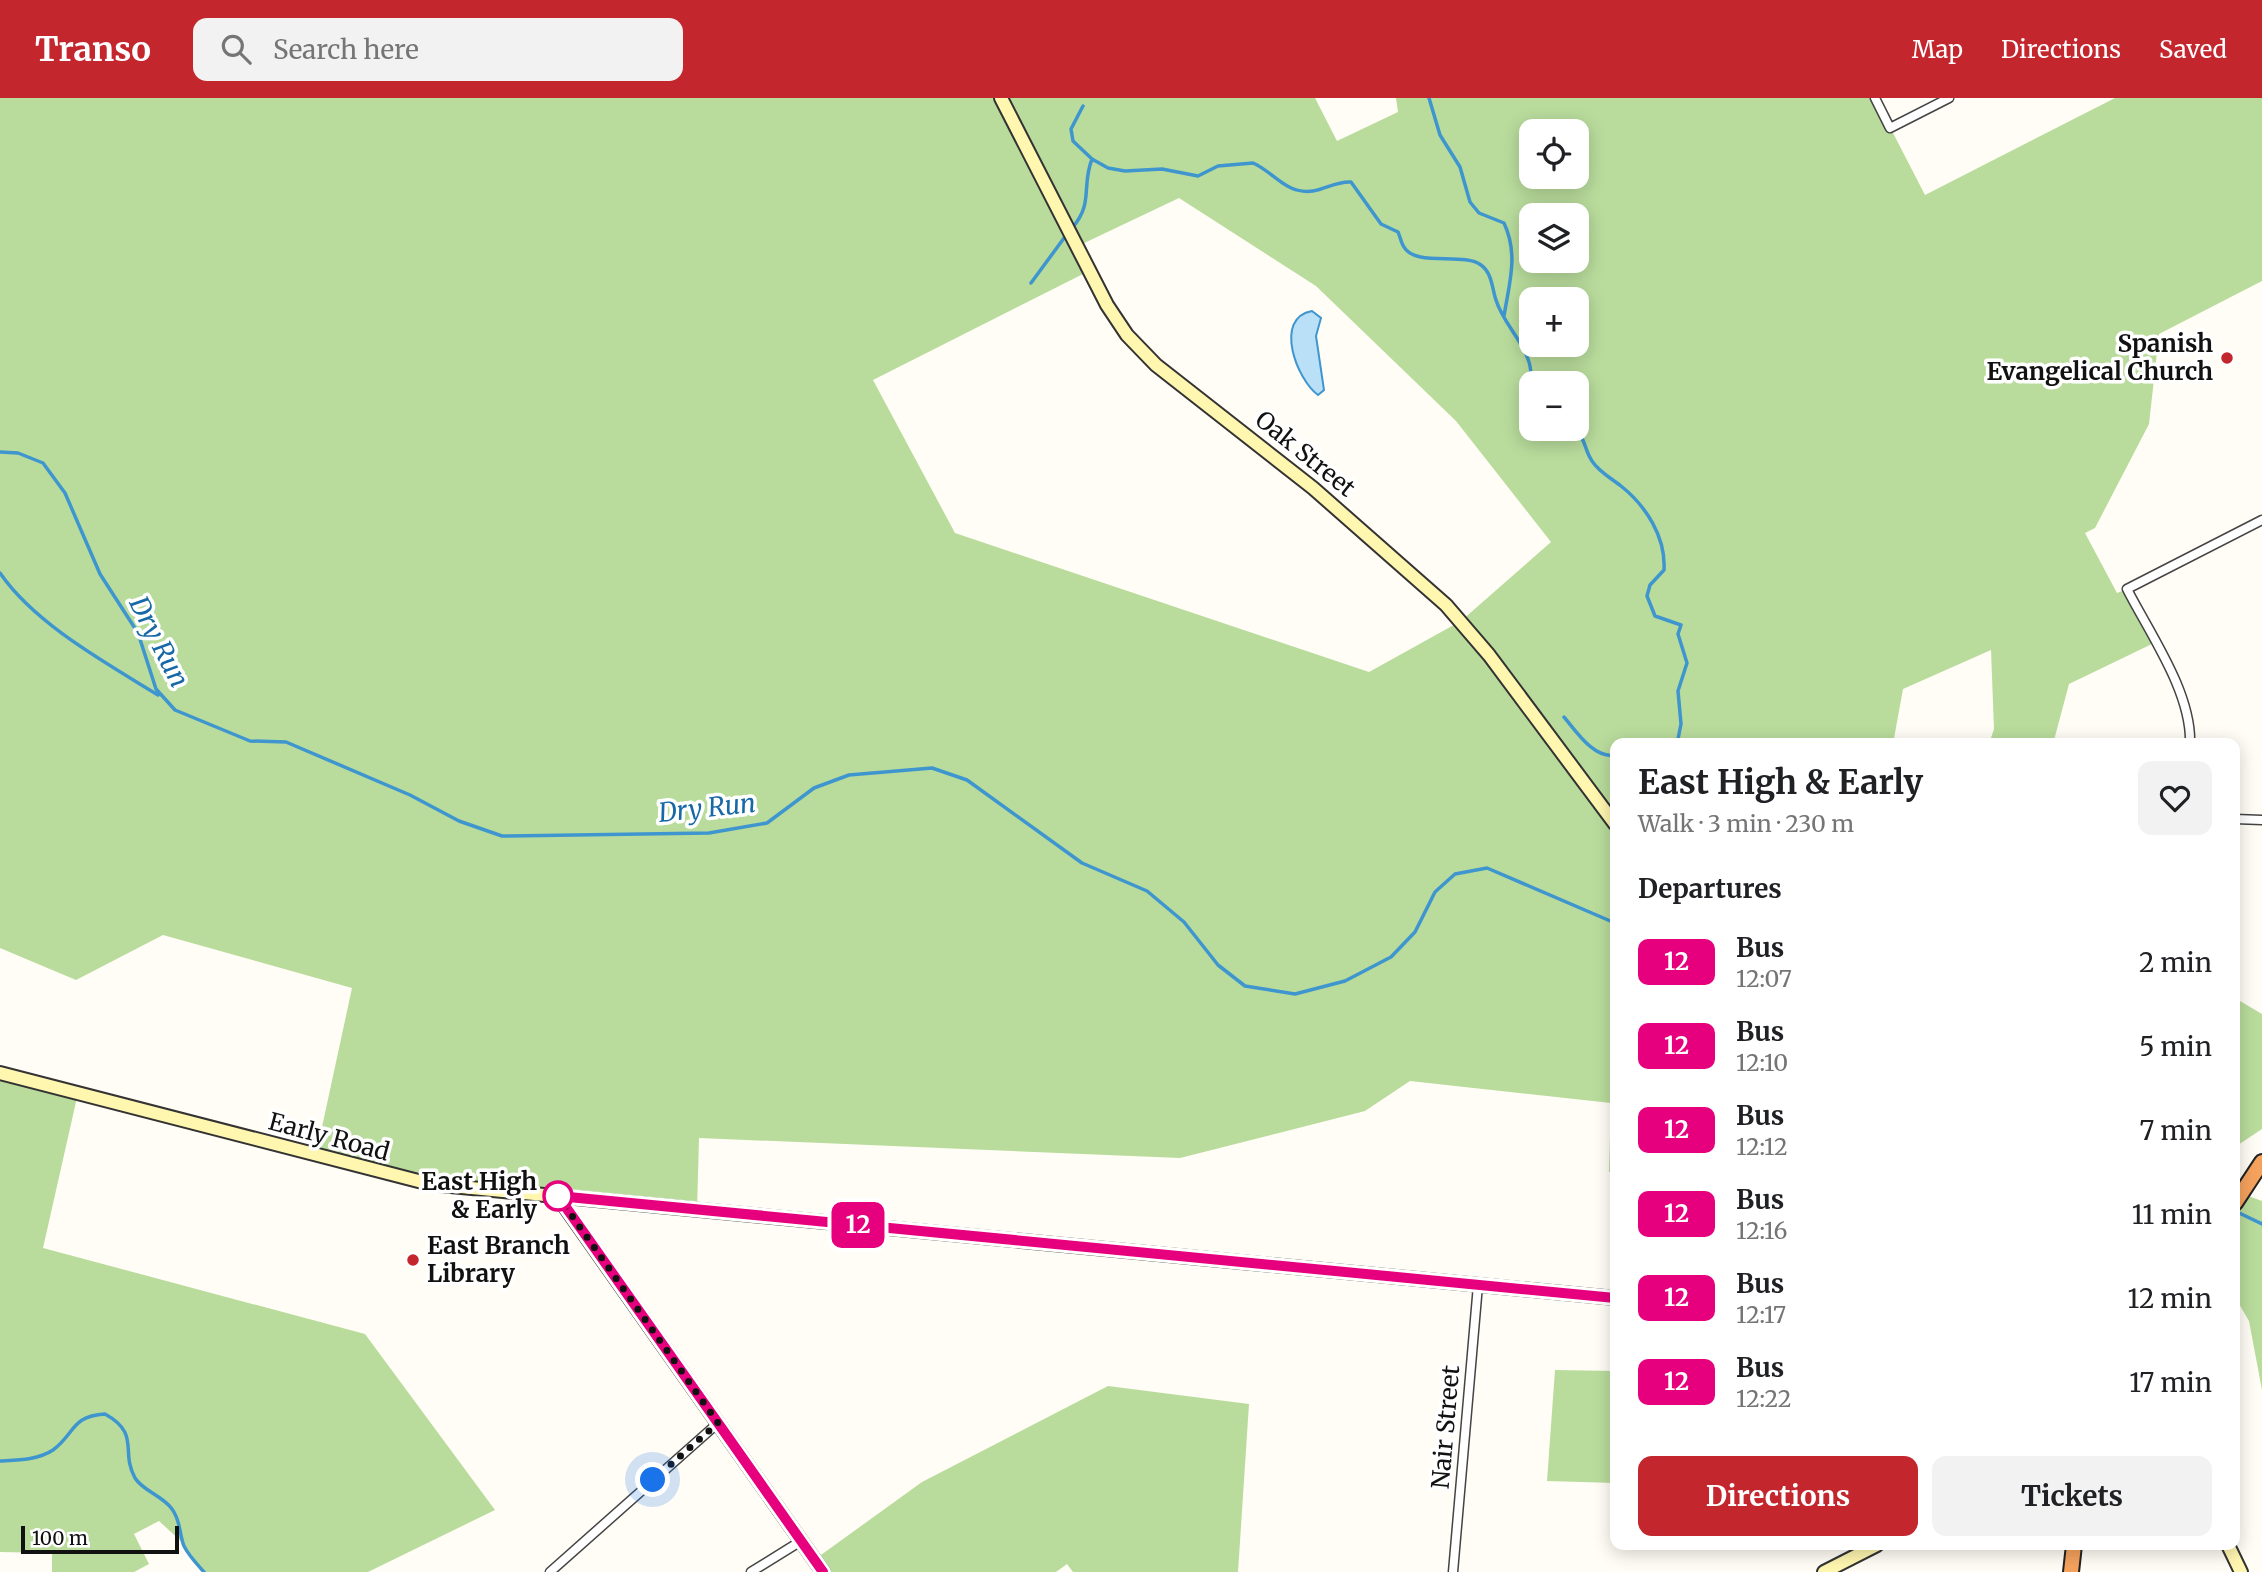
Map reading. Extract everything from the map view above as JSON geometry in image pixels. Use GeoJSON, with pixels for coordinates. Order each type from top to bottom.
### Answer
{"type":"FeatureCollection","features":[{"type":"Feature","properties":{"kind":"highway"},"geometry":{"type":"LineString","coordinates":[[2240,1195],[2262,1162]]}},
{"type":"Feature","properties":{"kind":"highway"},"geometry":{"type":"LineString","coordinates":[[2071,1572],[2073,1550]]}},
{"type":"Feature","properties":{"kind":"street","name":"Oak Street"},"geometry":{"type":"LineString","coordinates":[[1001,98],[1119,324],[1141,351],[1313,488],[1466,627],[1610,817]]}},
{"type":"Feature","properties":{"kind":"street"},"geometry":{"type":"LineString","coordinates":[[1875,98],[1890,128],[1949,98]]}},
{"type":"Feature","properties":{"kind":"street"},"geometry":{"type":"LineString","coordinates":[[2190,738],[2190,720],[2182,698],[2127,589],[2262,520]]}},
{"type":"Feature","properties":{"kind":"street"},"geometry":{"type":"LineString","coordinates":[[2240,819],[2262,820]]}},
{"type":"Feature","properties":{"kind":"street","name":"Early Road"},"geometry":{"type":"LineString","coordinates":[[0,1073],[414,1180],[1610,1298]]}},
{"type":"Feature","properties":{"kind":"street"},"geometry":{"type":"LineString","coordinates":[[558,1196],[823,1572]]}},
{"type":"Feature","properties":{"kind":"street","name":"Nair Street"},"geometry":{"type":"LineString","coordinates":[[1453,1572],[1478,1285]]}},
{"type":"Feature","properties":{"kind":"street"},"geometry":{"type":"LineString","coordinates":[[550,1572],[718,1423]]}},
{"type":"Feature","properties":{"kind":"street"},"geometry":{"type":"LineString","coordinates":[[751,1572],[801,1541]]}},
{"type":"Feature","properties":{"kind":"street"},"geometry":{"type":"LineString","coordinates":[[1824,1572],[1867,1550]]}},
{"type":"Feature","properties":{"kind":"street"},"geometry":{"type":"LineString","coordinates":[[2230,1550],[2241,1572]]}},
{"type":"Feature","properties":{"kind":"green space"},"geometry":{"type":"Polygon","coordinates":[[[0,98],[1315,98],[1337,141],[1398,112],[1396,98],[1875,98],[1925,195],[2115,98],[2262,98],[2262,281],[2159,334],[2149,424],[2095,528],[2085,533],[2117,593],[2127,589],[2154,643],[2069,684],[2055,738],[1991,738],[1994,729],[1991,650],[1903,689],[1894,738],[1610,738],[1610,1103],[1410,1081],[1365,1111],[1180,1158],[699,1138],[697,1210],[457,1187],[316,1155],[352,988],[163,935],[76,980],[0,948],[0,98]],[[1179,198],[1078,246],[1089,271],[873,380],[955,533],[1369,672],[1461,621],[1551,542],[1456,421],[1316,286],[1179,198]]]}},
{"type":"Feature","properties":{"kind":"green space"},"geometry":{"type":"Polygon","coordinates":[[[2240,1001],[2262,1014],[2262,1129],[2240,1144],[2240,1001]]]}},
{"type":"Feature","properties":{"kind":"green space"},"geometry":{"type":"Polygon","coordinates":[[[0,1073],[78,1093],[43,1248],[365,1334],[495,1510],[368,1572],[204,1572],[183,1543],[159,1521],[134,1534],[149,1564],[134,1572],[52,1572],[52,1553],[0,1552],[0,1073]]]}},
{"type":"Feature","properties":{"kind":"green space"},"geometry":{"type":"Polygon","coordinates":[[[2240,1193],[2262,1201],[2262,1390],[2249,1321],[2240,1306],[2240,1193]]]}},
{"type":"Feature","properties":{"kind":"green space"},"geometry":{"type":"Polygon","coordinates":[[[1555,1370],[1610,1371],[1610,1483],[1547,1481],[1555,1370]]]}},
{"type":"Feature","properties":{"kind":"green space"},"geometry":{"type":"Polygon","coordinates":[[[1108,1386],[1249,1404],[1238,1572],[1073,1572],[1067,1564],[1056,1572],[823,1572],[814,1560],[922,1482],[1108,1386]]]}},
{"type":"Feature","properties":{"kind":"water"},"geometry":{"type":"Polygon","coordinates":[[[1312,311],[1321,318],[1316,336],[1324,390],[1318,395],[1303,377],[1292,350],[1291,337],[1300,316],[1312,311]]]}},
{"type":"Feature","properties":{"kind":"waterway"},"geometry":{"type":"LineString","coordinates":[[1429,98],[1440,135],[1460,167],[1470,202],[1479,213],[1504,223],[1509,235],[1512,270],[1504,316]]}},
{"type":"Feature","properties":{"kind":"waterway"},"geometry":{"type":"LineString","coordinates":[[1083,106],[1071,129],[1073,141],[1092,159],[1108,168],[1125,171],[1162,169],[1198,176],[1218,166],[1253,163],[1295,190],[1313,191],[1351,182],[1381,224],[1398,232],[1403,245],[1410,253],[1429,258],[1473,261],[1485,268],[1499,308],[1522,346],[1531,371]]}},
{"type":"Feature","properties":{"kind":"waterway"},"geometry":{"type":"LineString","coordinates":[[1072,228],[1083,211],[1092,159]]}},
{"type":"Feature","properties":{"kind":"waterway"},"geometry":{"type":"LineString","coordinates":[[1031,283],[1067,234]]}},
{"type":"Feature","properties":{"kind":"waterway"},"geometry":{"type":"LineString","coordinates":[[1583,441],[1595,465],[1639,503],[1653,523],[1662,546],[1664,570],[1650,585],[1647,596],[1655,616],[1681,625],[1678,634],[1687,663],[1678,691],[1681,724],[1678,738]]}},
{"type":"Feature","properties":{"kind":"waterway","name":"Dry Run"},"geometry":{"type":"LineString","coordinates":[[0,452],[18,453],[43,463],[65,493],[100,574],[138,633],[156,689],[175,710],[250,741],[286,742],[410,795],[459,821],[502,836],[709,833],[767,823],[814,788],[849,775],[932,768],[967,780],[1082,863],[1147,891],[1184,922],[1218,965],[1245,986],[1295,994],[1345,981],[1391,957],[1415,932],[1435,892],[1455,874],[1487,868],[1610,921]]}},
{"type":"Feature","properties":{"kind":"waterway"},"geometry":{"type":"LineString","coordinates":[[0,573],[15,592],[52,626],[94,656],[158,695]]}},
{"type":"Feature","properties":{"kind":"waterway"},"geometry":{"type":"LineString","coordinates":[[1564,717],[1593,748],[1610,755]]}},
{"type":"Feature","properties":{"kind":"waterway","name":"Dry Run"},"geometry":{"type":"LineString","coordinates":[[2240,1213],[2262,1224]]}},
{"type":"Feature","properties":{"kind":"waterway"},"geometry":{"type":"LineString","coordinates":[[0,1461],[41,1456],[60,1444],[79,1422],[94,1415],[105,1414],[123,1429],[135,1478],[172,1509],[184,1546],[204,1572]]}},
{"type":"Feature","properties":{"kind":"bus line","name":"12"},"geometry":{"type":"LineString","coordinates":[[823,1572],[558,1196],[1610,1298]]}},
{"type":"Feature","properties":{"kind":"place","name":"Spanish Evangelical Church"},"geometry":{"type":"Point","coordinates":[2227,358]}},
{"type":"Feature","properties":{"kind":"place","name":"East High & Early"},"geometry":{"type":"Point","coordinates":[558,1196]}},
{"type":"Feature","properties":{"kind":"place","name":"East Branch Library"},"geometry":{"type":"Point","coordinates":[413,1260]}},
{"type":"Feature","properties":{"kind":"route"},"geometry":{"type":"LineString","coordinates":[[558,1196],[718,1423],[653,1480]]}}]}
